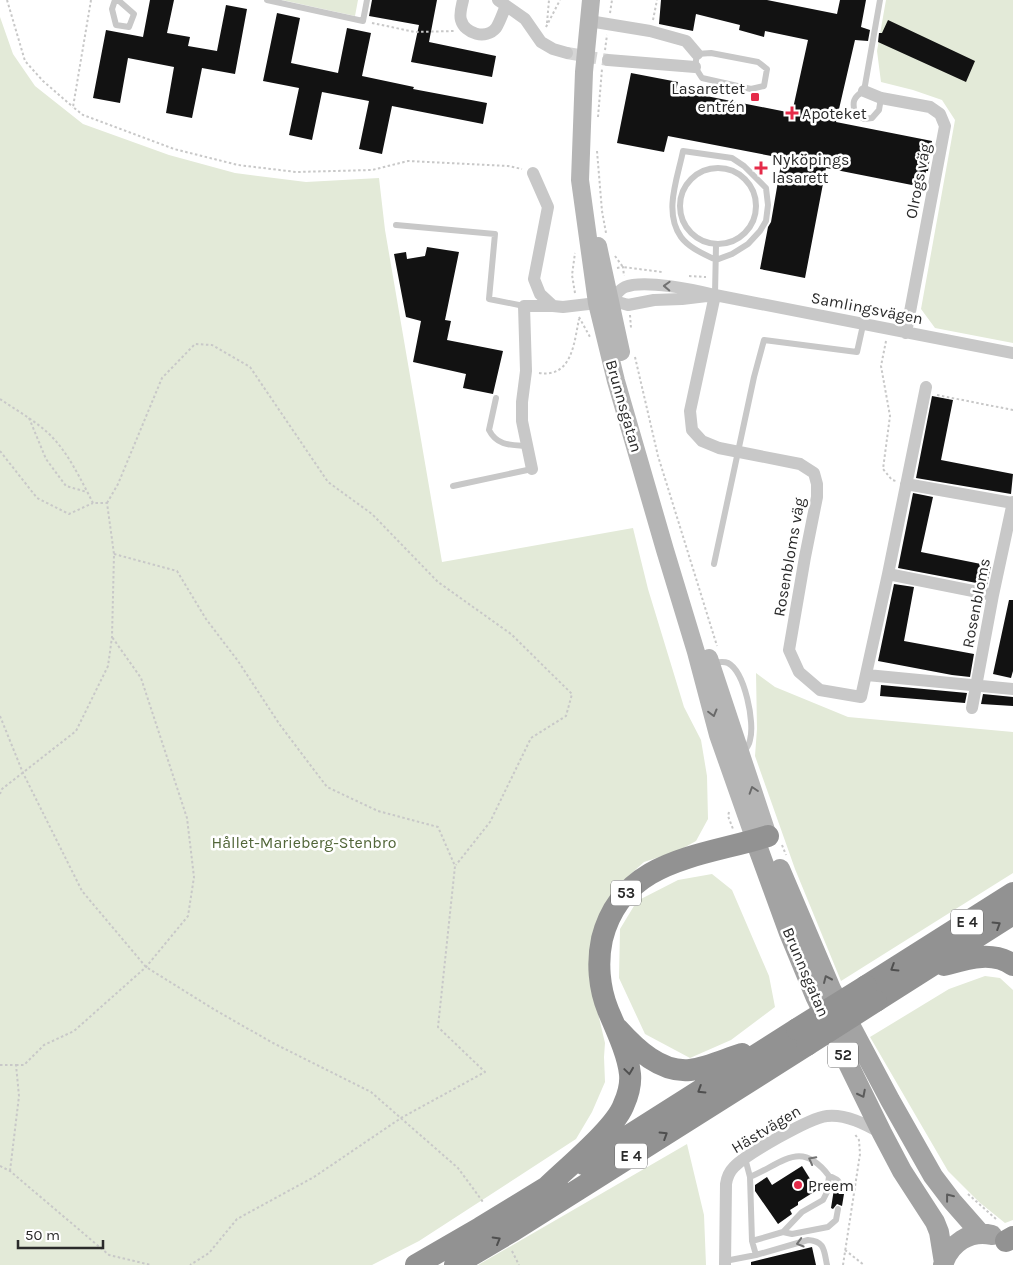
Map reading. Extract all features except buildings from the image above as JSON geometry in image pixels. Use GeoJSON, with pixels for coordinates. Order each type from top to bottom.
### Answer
{"type":"FeatureCollection","features":[{"type":"Feature","properties":{"kind":"highway","name":"53"},"geometry":{"type":"LineString","coordinates":[[768,839],[669,863],[643,877],[625,894],[610,916],[599,957],[602,989],[614,1025],[646,1056],[669,1068],[680,1071],[692,1070],[772,1045]]}},
{"type":"Feature","properties":{"kind":"highway","name":"E 4"},"geometry":{"type":"LineString","coordinates":[[455,1265],[514,1230],[802,1037],[871,993],[1013,893]]}},
{"type":"Feature","properties":{"kind":"highway","name":"E 4"},"geometry":{"type":"LineString","coordinates":[[871,993],[926,970],[1013,914]]}},
{"type":"Feature","properties":{"kind":"highway"},"geometry":{"type":"LineString","coordinates":[[926,970],[979,957],[1000,958],[1013,965]]}},
{"type":"Feature","properties":{"kind":"highway"},"geometry":{"type":"LineString","coordinates":[[545,1189],[612,1123],[624,1105],[630,1074],[614,1025]]}},
{"type":"Feature","properties":{"kind":"highway","name":"E 4"},"geometry":{"type":"LineString","coordinates":[[416,1265],[545,1189],[772,1045],[802,1037]]}},
{"type":"Feature","properties":{"kind":"main road","name":"Brunnsgatan"},"geometry":{"type":"LineString","coordinates":[[591,0],[584,72],[596,236],[603,269],[604,302]]}},
{"type":"Feature","properties":{"kind":"main road","name":"Brunnsgatan"},"geometry":{"type":"LineString","coordinates":[[589,141],[580,180],[619,390],[742,755],[768,839],[789,934],[815,996],[882,1133],[902,1171],[935,1222],[939,1232],[944,1264]]}},
{"type":"Feature","properties":{"kind":"main road","name":"Brunnsgatan"},"geometry":{"type":"LineString","coordinates":[[710,664],[718,735],[768,839],[831,989],[933,1176],[981,1234]]}},
{"type":"Feature","properties":{"kind":"main road"},"geometry":{"type":"LineString","coordinates":[[981,1234],[1008,1237]]}},
{"type":"Feature","properties":{"kind":"main road","name":"52"},"geometry":{"type":"LineString","coordinates":[[944,1264],[950,1251],[956,1244],[967,1236],[981,1234]]}},
{"type":"Feature","properties":{"kind":"street"},"geometry":{"type":"LineString","coordinates":[[463,0],[460,19],[466,29],[475,34],[487,34],[496,28],[502,3],[525,19],[541,42],[553,49],[567,52]]}},
{"type":"Feature","properties":{"kind":"street"},"geometry":{"type":"LineString","coordinates":[[589,21],[650,31],[686,41],[696,61],[605,57]]}},
{"type":"Feature","properties":{"kind":"street","name":"Olrogs väg"},"geometry":{"type":"LineString","coordinates":[[864,91],[881,98],[930,107],[940,114],[945,126],[906,332]]}},
{"type":"Feature","properties":{"kind":"street"},"geometry":{"type":"LineString","coordinates":[[533,172],[548,207],[534,279],[540,294],[553,306]]}},
{"type":"Feature","properties":{"kind":"street","name":"Samlingsvägen"},"geometry":{"type":"LineString","coordinates":[[625,287],[641,285],[682,286],[715,295],[768,304],[863,325],[1013,353]]}},
{"type":"Feature","properties":{"kind":"street"},"geometry":{"type":"LineString","coordinates":[[532,469],[522,421],[522,402],[526,371],[524,306],[563,307],[604,302],[625,287]]}},
{"type":"Feature","properties":{"kind":"street","name":"Samlingsvägen"},"geometry":{"type":"LineString","coordinates":[[604,302],[628,305],[654,300],[715,295]]}},
{"type":"Feature","properties":{"kind":"street","name":"Rosenbloms väg"},"geometry":{"type":"LineString","coordinates":[[715,295],[690,411],[692,430],[702,441],[719,448],[800,464],[814,473],[817,484],[817,497],[804,557],[789,650],[799,672],[820,690],[861,697],[925,389]]}},
{"type":"Feature","properties":{"kind":"street","name":"Rosenbloms"},"geometry":{"type":"LineString","coordinates":[[906,484],[1013,503],[1008,558],[993,596],[972,708]]}},
{"type":"Feature","properties":{"kind":"street"},"geometry":{"type":"LineString","coordinates":[[888,574],[993,596]]}},
{"type":"Feature","properties":{"kind":"street"},"geometry":{"type":"LineString","coordinates":[[867,675],[1013,689]]}},
{"type":"Feature","properties":{"kind":"street","name":"Hästvägen"},"geometry":{"type":"LineString","coordinates":[[725,1263],[726,1184],[728,1174],[745,1158],[804,1123],[816,1118],[828,1116],[852,1120],[882,1133]]}},
{"type":"Feature","properties":{"kind":"lane"},"geometry":{"type":"LineString","coordinates":[[267,0],[362,21],[367,0]]}},
{"type":"Feature","properties":{"kind":"lane"},"geometry":{"type":"LineString","coordinates":[[880,0],[864,91],[857,95],[853,105],[856,114],[864,119],[872,118],[879,110],[881,98]]}},
{"type":"Feature","properties":{"kind":"lane"},"geometry":{"type":"LineString","coordinates":[[711,53],[758,62],[767,69],[764,86],[751,89],[702,78],[696,61],[711,53]]}},
{"type":"Feature","properties":{"kind":"lane"},"geometry":{"type":"LineString","coordinates":[[683,151],[732,158],[744,166],[766,188],[768,205],[766,221],[760,230],[748,244],[732,254],[716,260],[686,242],[674,224],[671,209],[683,151]]}},
{"type":"Feature","properties":{"kind":"lane"},"geometry":{"type":"LineString","coordinates":[[722,168],[735,172],[746,180],[753,190],[757,203],[756,216],[750,228],[741,237],[730,243],[716,245],[694,236],[686,227],[681,216],[680,204],[683,192],[690,181],[710,169],[722,168]]}},
{"type":"Feature","properties":{"kind":"lane"},"geometry":{"type":"LineString","coordinates":[[396,225],[495,234],[489,299],[524,306]]}},
{"type":"Feature","properties":{"kind":"lane"},"geometry":{"type":"LineString","coordinates":[[715,295],[716,245]]}},
{"type":"Feature","properties":{"kind":"lane"},"geometry":{"type":"LineString","coordinates":[[714,564],[737,452],[764,340],[857,352],[863,325]]}},
{"type":"Feature","properties":{"kind":"lane"},"geometry":{"type":"LineString","coordinates":[[496,398],[489,430],[493,438],[499,442],[527,446]]}},
{"type":"Feature","properties":{"kind":"lane"},"geometry":{"type":"LineString","coordinates":[[453,486],[532,469]]}},
{"type":"Feature","properties":{"kind":"lane"},"geometry":{"type":"LineString","coordinates":[[710,664],[727,662],[741,676],[752,728],[748,747],[742,755]]}},
{"type":"Feature","properties":{"kind":"lane"},"geometry":{"type":"LineString","coordinates":[[750,1177],[789,1156],[802,1156],[812,1159],[829,1176],[837,1179],[841,1190]]}},
{"type":"Feature","properties":{"kind":"lane"},"geometry":{"type":"LineString","coordinates":[[745,1158],[750,1177],[752,1241],[756,1255]]}},
{"type":"Feature","properties":{"kind":"lane"},"geometry":{"type":"LineString","coordinates":[[782,1232],[802,1212],[823,1200],[827,1192],[829,1176]]}},
{"type":"Feature","properties":{"kind":"lane"},"geometry":{"type":"LineString","coordinates":[[752,1241],[782,1232],[792,1234],[828,1227],[836,1220],[838,1209]]}},
{"type":"Feature","properties":{"kind":"lane"},"geometry":{"type":"LineString","coordinates":[[725,1263],[808,1240],[816,1240],[824,1250],[827,1265]]}},
{"type":"Feature","properties":{"kind":"path"},"geometry":{"type":"LineString","coordinates":[[73,107],[90,0]]}},
{"type":"Feature","properties":{"kind":"path"},"geometry":{"type":"LineString","coordinates":[[541,42],[546,25],[549,0]]}},
{"type":"Feature","properties":{"kind":"path"},"geometry":{"type":"LineString","coordinates":[[546,25],[560,0]]}},
{"type":"Feature","properties":{"kind":"path"},"geometry":{"type":"LineString","coordinates":[[597,124],[612,0]]}},
{"type":"Feature","properties":{"kind":"path"},"geometry":{"type":"LineString","coordinates":[[650,31],[657,0]]}},
{"type":"Feature","properties":{"kind":"path"},"geometry":{"type":"LineString","coordinates":[[6,1],[25,62],[43,81],[82,115],[174,149],[238,165],[296,172],[372,170],[408,161],[508,166],[533,172]]}},
{"type":"Feature","properties":{"kind":"path"},"geometry":{"type":"LineString","coordinates":[[362,21],[415,32],[449,32],[466,29]]}},
{"type":"Feature","properties":{"kind":"path"},"geometry":{"type":"LineString","coordinates":[[589,141],[607,239]]}},
{"type":"Feature","properties":{"kind":"path"},"geometry":{"type":"LineString","coordinates":[[614,254],[623,267],[625,287]]}},
{"type":"Feature","properties":{"kind":"path"},"geometry":{"type":"LineString","coordinates":[[603,269],[623,267],[667,273]]}},
{"type":"Feature","properties":{"kind":"path"},"geometry":{"type":"LineString","coordinates":[[683,275],[701,275],[715,279]]}},
{"type":"Feature","properties":{"kind":"path"},"geometry":{"type":"LineString","coordinates":[[628,305],[631,330]]}},
{"type":"Feature","properties":{"kind":"path"},"geometry":{"type":"LineString","coordinates":[[526,371],[546,374],[557,372],[567,362],[572,351],[579,319]]}},
{"type":"Feature","properties":{"kind":"path"},"geometry":{"type":"LineString","coordinates":[[888,329],[881,366],[890,416],[883,469],[892,480],[906,484]]}},
{"type":"Feature","properties":{"kind":"path"},"geometry":{"type":"LineString","coordinates":[[0,794],[2,789],[76,731],[108,666],[112,637],[114,554],[107,503],[118,484],[162,378],[195,344],[212,345],[250,367],[328,482],[372,514],[438,582],[511,634],[572,694],[566,716],[531,738],[490,822],[455,866]]}},
{"type":"Feature","properties":{"kind":"path"},"geometry":{"type":"LineString","coordinates":[[634,354],[710,664]]}},
{"type":"Feature","properties":{"kind":"path"},"geometry":{"type":"LineString","coordinates":[[925,389],[1013,410]]}},
{"type":"Feature","properties":{"kind":"path"},"geometry":{"type":"LineString","coordinates":[[0,399],[50,434],[70,461],[93,502]]}},
{"type":"Feature","properties":{"kind":"path"},"geometry":{"type":"LineString","coordinates":[[28,417],[46,459],[66,486],[88,492]]}},
{"type":"Feature","properties":{"kind":"path"},"geometry":{"type":"LineString","coordinates":[[0,451],[37,498],[69,514],[93,502],[107,503]]}},
{"type":"Feature","properties":{"kind":"path"},"geometry":{"type":"LineString","coordinates":[[114,554],[177,571],[206,619],[238,661],[280,725],[327,787],[378,810],[438,827],[455,866],[438,1027],[484,1072],[401,1118],[314,1177],[237,1219],[209,1253],[190,1265]]}},
{"type":"Feature","properties":{"kind":"path"},"geometry":{"type":"LineString","coordinates":[[0,1065],[24,1065],[44,1046],[74,1031],[146,967],[188,916],[194,877],[187,818],[141,678],[112,637]]}},
{"type":"Feature","properties":{"kind":"path"},"geometry":{"type":"LineString","coordinates":[[0,716],[23,772],[82,890],[146,967],[273,1043],[371,1092],[458,1168],[483,1202]]}},
{"type":"Feature","properties":{"kind":"path"},"geometry":{"type":"LineString","coordinates":[[768,839],[786,856]]}},
{"type":"Feature","properties":{"kind":"path"},"geometry":{"type":"LineString","coordinates":[[10,1171],[19,1096],[16,1065]]}},
{"type":"Feature","properties":{"kind":"path"},"geometry":{"type":"LineString","coordinates":[[843,1265],[860,1154],[859,1140],[851,1126],[852,1120]]}},
{"type":"Feature","properties":{"kind":"path"},"geometry":{"type":"LineString","coordinates":[[0,1166],[10,1171],[110,1255],[151,1265]]}},
{"type":"Feature","properties":{"kind":"path"},"geometry":{"type":"LineString","coordinates":[[967,1193],[1008,1237]]}},
{"type":"Feature","properties":{"kind":"path"},"geometry":{"type":"LineString","coordinates":[[511,1249],[519,1265]]}},
{"type":"Feature","properties":{"kind":"path"},"geometry":{"type":"LineString","coordinates":[[845,1250],[864,1265]]}},
{"type":"Feature","properties":{"kind":"green space"},"geometry":{"type":"Polygon","coordinates":[[[282,0],[358,0],[355,16],[282,0]]]}},
{"type":"Feature","properties":{"kind":"green space"},"geometry":{"type":"Polygon","coordinates":[[[886,0],[1013,0],[1013,343],[935,328],[921,309],[955,120],[942,100],[881,82],[877,51],[886,0]]]}},
{"type":"Feature","properties":{"kind":"green space","name":"Hållet-Marieberg-Stenbro"},"geometry":{"type":"Polygon","coordinates":[[[0,17],[13,54],[35,86],[83,124],[169,155],[235,173],[306,182],[379,178],[385,230],[442,562],[633,528],[648,589],[684,707],[701,740],[707,776],[708,819],[696,841],[678,851],[644,862],[622,882],[597,1009],[605,1043],[605,1082],[592,1112],[576,1139],[419,1241],[372,1265],[0,1265],[0,17]]]}},
{"type":"Feature","properties":{"kind":"green space"},"geometry":{"type":"Polygon","coordinates":[[[756,673],[775,687],[848,717],[1013,732],[1013,873],[841,981],[795,869],[755,756],[757,729],[756,673]]]}},
{"type":"Feature","properties":{"kind":"green space"},"geometry":{"type":"Polygon","coordinates":[[[712,874],[732,890],[769,976],[775,1007],[731,1040],[690,1058],[645,1034],[619,978],[620,929],[637,901],[678,880],[712,874]]]}},
{"type":"Feature","properties":{"kind":"green space"},"geometry":{"type":"Polygon","coordinates":[[[985,976],[1000,978],[1013,990],[1013,1220],[1005,1223],[979,1202],[948,1171],[870,1037],[949,989],[985,976]]]}},
{"type":"Feature","properties":{"kind":"green space"},"geometry":{"type":"Polygon","coordinates":[[[687,1144],[704,1215],[706,1265],[478,1265],[687,1144]]]}},
{"type":"Feature","properties":{"kind":"tunnel"},"geometry":{"type":"LineString","coordinates":[[567,53],[608,60]]}},
{"type":"Feature","properties":{"kind":"place","name":"Lasarettet entrén"},"geometry":{"type":"Point","coordinates":[755,97]}},
{"type":"Feature","properties":{"kind":"place","name":"Apoteket"},"geometry":{"type":"Point","coordinates":[792,113]}},
{"type":"Feature","properties":{"kind":"place","name":"Nyköpings lasarett"},"geometry":{"type":"Point","coordinates":[761,168]}},
{"type":"Feature","properties":{"kind":"place","name":"Preem"},"geometry":{"type":"Point","coordinates":[798,1185]}}]}
